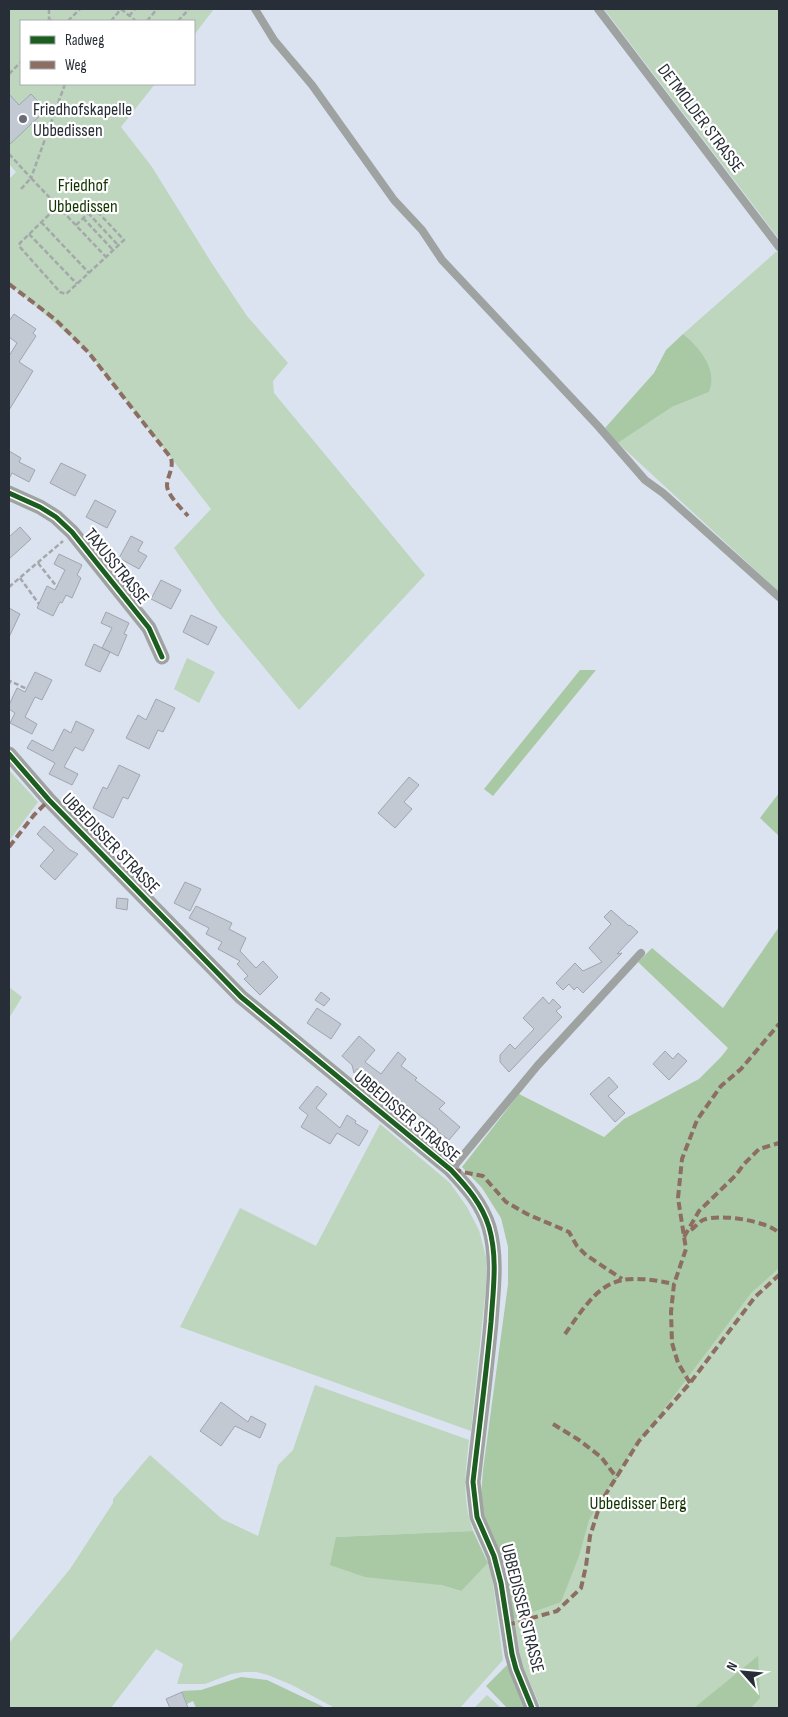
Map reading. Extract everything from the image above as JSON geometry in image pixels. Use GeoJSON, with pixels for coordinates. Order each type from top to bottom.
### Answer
{"type":"FeatureCollection","features":[{"type":"Feature","properties":{"kind":"street","name":"TAXUSSTRASSE"},"geometry":{"type":"LineString","coordinates":[[9,493],[40,507],[56,517],[72,532],[149,628],[162,657]]}},
{"type":"Feature","properties":{"kind":"street","name":"UBBEDISSER STRASSE"},"geometry":{"type":"LineString","coordinates":[[9,754],[49,800],[241,997],[451,1170],[464,1184],[480,1208],[489,1228],[494,1254],[494,1280],[473,1482],[474,1500],[477,1517],[497,1567],[512,1654],[532,1708]]}},
{"type":"Feature","properties":{"kind":"lane"},"geometry":{"type":"LineString","coordinates":[[255,9],[274,40],[312,85],[394,200],[422,230],[442,260],[598,426],[645,480],[663,493],[779,598]]}},
{"type":"Feature","properties":{"kind":"lane","name":"DETMOLDER STRASSE"},"geometry":{"type":"LineString","coordinates":[[598,9],[779,247]]}},
{"type":"Feature","properties":{"kind":"lane","name":"UBBEDISSER STRASSE"},"geometry":{"type":"LineString","coordinates":[[451,1170],[538,1065],[641,953]]}},
{"type":"Feature","properties":{"kind":"path"},"geometry":{"type":"LineString","coordinates":[[69,20],[80,9]]}},
{"type":"Feature","properties":{"kind":"path"},"geometry":{"type":"LineString","coordinates":[[112,20],[121,9],[133,20]]}},
{"type":"Feature","properties":{"kind":"path"},"geometry":{"type":"LineString","coordinates":[[129,16],[135,9]]}},
{"type":"Feature","properties":{"kind":"path"},"geometry":{"type":"LineString","coordinates":[[148,20],[157,9]]}},
{"type":"Feature","properties":{"kind":"path"},"geometry":{"type":"LineString","coordinates":[[179,20],[189,9]]}},
{"type":"Feature","properties":{"kind":"path"},"geometry":{"type":"LineString","coordinates":[[9,74],[20,63]]}},
{"type":"Feature","properties":{"kind":"path"},"geometry":{"type":"LineString","coordinates":[[21,189],[31,178],[65,85]]}},
{"type":"Feature","properties":{"kind":"path"},"geometry":{"type":"LineString","coordinates":[[9,154],[106,257]]}},
{"type":"Feature","properties":{"kind":"path"},"geometry":{"type":"LineString","coordinates":[[58,206],[20,243],[20,249],[60,292],[66,294],[124,240],[94,208],[76,225]]}},
{"type":"Feature","properties":{"kind":"path"},"geometry":{"type":"LineString","coordinates":[[88,213],[118,245]]}},
{"type":"Feature","properties":{"kind":"path"},"geometry":{"type":"LineString","coordinates":[[83,218],[113,250]]}},
{"type":"Feature","properties":{"kind":"path"},"geometry":{"type":"LineString","coordinates":[[41,222],[89,273]]}},
{"type":"Feature","properties":{"kind":"path"},"geometry":{"type":"LineString","coordinates":[[29,234],[77,284]]}},
{"type":"Feature","properties":{"kind":"path"},"geometry":{"type":"LineString","coordinates":[[9,587],[72,532]]}},
{"type":"Feature","properties":{"kind":"path"},"geometry":{"type":"LineString","coordinates":[[38,563],[57,587]]}},
{"type":"Feature","properties":{"kind":"path"},"geometry":{"type":"LineString","coordinates":[[20,578],[39,604]]}},
{"type":"Feature","properties":{"kind":"path"},"geometry":{"type":"LineString","coordinates":[[9,684],[10,681],[27,689]]}},
{"type":"Feature","properties":{"kind":"green space","name":"Friedhof Ubbedissen"},"geometry":{"type":"Polygon","coordinates":[[[9,9],[214,9],[195,34],[195,20],[20,20],[20,85],[154,85],[121,127],[152,167],[247,316],[288,363],[273,381],[274,393],[425,575],[299,710],[220,614],[174,548],[211,509],[89,353],[9,283],[9,179],[16,172],[9,164],[9,9]]]}},
{"type":"Feature","properties":{"kind":"green space"},"geometry":{"type":"Polygon","coordinates":[[[604,9],[779,9],[779,239],[604,9]]]}},
{"type":"Feature","properties":{"kind":"green space"},"geometry":{"type":"Polygon","coordinates":[[[777,251],[779,254],[779,592],[618,443],[672,407],[709,392],[711,376],[706,360],[695,345],[683,334],[777,251]]]}},
{"type":"Feature","properties":{"kind":"green space"},"geometry":{"type":"Polygon","coordinates":[[[683,334],[695,345],[706,360],[711,376],[709,392],[672,407],[618,443],[605,428],[654,373],[666,350],[683,334]]]}},
{"type":"Feature","properties":{"kind":"green space"},"geometry":{"type":"Polygon","coordinates":[[[187,658],[215,672],[199,703],[174,689],[187,658]]]}},
{"type":"Feature","properties":{"kind":"green space"},"geometry":{"type":"Polygon","coordinates":[[[580,670],[596,670],[493,796],[484,789],[580,670]]]}},
{"type":"Feature","properties":{"kind":"green space"},"geometry":{"type":"Polygon","coordinates":[[[9,770],[38,802],[9,841],[9,770]]]}},
{"type":"Feature","properties":{"kind":"green space"},"geometry":{"type":"Polygon","coordinates":[[[779,793],[779,836],[760,818],[779,793]]]}},
{"type":"Feature","properties":{"kind":"green space"},"geometry":{"type":"Polygon","coordinates":[[[779,927],[779,1268],[751,1293],[631,1453],[589,1520],[579,1556],[561,1602],[513,1619],[506,1565],[484,1515],[481,1495],[508,1284],[508,1247],[501,1218],[482,1188],[462,1167],[519,1094],[604,1137],[624,1119],[699,1079],[728,1048],[638,962],[652,948],[723,1008],[779,927]]]}},
{"type":"Feature","properties":{"kind":"green space"},"geometry":{"type":"Polygon","coordinates":[[[9,987],[22,997],[9,1018],[9,987]]]}},
{"type":"Feature","properties":{"kind":"green space"},"geometry":{"type":"Polygon","coordinates":[[[380,1124],[450,1183],[467,1207],[479,1230],[486,1257],[486,1286],[471,1431],[180,1327],[240,1208],[316,1246],[380,1124]]]}},
{"type":"Feature","properties":{"kind":"green space","name":"Ubbedisser Berg"},"geometry":{"type":"Polygon","coordinates":[[[779,1155],[779,1708],[541,1708],[521,1662],[506,1565],[499,1549],[779,1155]]]}},
{"type":"Feature","properties":{"kind":"green space"},"geometry":{"type":"Polygon","coordinates":[[[315,1385],[469,1440],[465,1486],[467,1507],[473,1531],[336,1537],[441,1585],[460,1591],[488,1563],[492,1576],[503,1660],[460,1708],[335,1708],[292,1685],[256,1672],[231,1674],[205,1684],[177,1684],[183,1664],[156,1649],[111,1708],[9,1708],[9,1643],[70,1569],[113,1503],[113,1499],[150,1455],[222,1519],[258,1536],[278,1465],[293,1450],[315,1385]]]}},
{"type":"Feature","properties":{"kind":"green space"},"geometry":{"type":"Polygon","coordinates":[[[473,1531],[488,1563],[461,1591],[441,1585],[365,1577],[330,1565],[336,1537],[473,1531]]]}},
{"type":"Feature","properties":{"kind":"green space"},"geometry":{"type":"Polygon","coordinates":[[[758,1656],[760,1698],[751,1708],[694,1708],[758,1656]]]}},
{"type":"Feature","properties":{"kind":"green space"},"geometry":{"type":"Polygon","coordinates":[[[507,1665],[525,1708],[507,1708],[486,1686],[507,1665]]]}},
{"type":"Feature","properties":{"kind":"green space"},"geometry":{"type":"Polygon","coordinates":[[[241,1677],[267,1680],[326,1708],[196,1708],[193,1701],[187,1704],[182,1691],[201,1690],[241,1677]]]}},
{"type":"Feature","properties":{"kind":"green space"},"geometry":{"type":"Polygon","coordinates":[[[487,1695],[501,1708],[474,1708],[487,1695]]]}},
{"type":"Feature","properties":{"kind":"building","name":"Friedhofskapelle Ubbedissen"},"geometry":{"type":"Polygon","coordinates":[[[9,94],[19,105],[31,94],[46,110],[9,145],[9,94]]]}},
{"type":"Feature","properties":{"kind":"building"},"geometry":{"type":"Polygon","coordinates":[[[14,314],[36,329],[33,333],[36,336],[19,362],[33,371],[9,410],[9,356],[17,343],[9,337],[9,321],[14,314]]]}},
{"type":"Feature","properties":{"kind":"building"},"geometry":{"type":"Polygon","coordinates":[[[9,451],[21,458],[19,462],[35,470],[29,482],[12,473],[9,479],[9,451]]]}},
{"type":"Feature","properties":{"kind":"building"},"geometry":{"type":"Polygon","coordinates":[[[61,463],[86,475],[75,496],[50,483],[61,463]]]}},
{"type":"Feature","properties":{"kind":"building"},"geometry":{"type":"Polygon","coordinates":[[[95,500],[116,511],[107,528],[86,517],[95,500]]]}},
{"type":"Feature","properties":{"kind":"building"},"geometry":{"type":"Polygon","coordinates":[[[20,527],[31,539],[9,559],[9,537],[20,527]]]}},
{"type":"Feature","properties":{"kind":"building"},"geometry":{"type":"Polygon","coordinates":[[[131,536],[143,542],[138,551],[147,556],[139,569],[119,558],[131,536]]]}},
{"type":"Feature","properties":{"kind":"building"},"geometry":{"type":"Polygon","coordinates":[[[59,554],[82,565],[77,575],[81,578],[72,598],[66,595],[53,616],[37,608],[47,586],[55,590],[65,570],[54,564],[59,554]]]}},
{"type":"Feature","properties":{"kind":"building"},"geometry":{"type":"Polygon","coordinates":[[[161,580],[181,590],[171,609],[151,599],[161,580]]]}},
{"type":"Feature","properties":{"kind":"building"},"geometry":{"type":"Polygon","coordinates":[[[9,608],[20,614],[9,637],[9,608]]]}},
{"type":"Feature","properties":{"kind":"building"},"geometry":{"type":"Polygon","coordinates":[[[106,612],[129,623],[124,634],[127,635],[118,656],[102,648],[112,628],[101,623],[106,612]]]}},
{"type":"Feature","properties":{"kind":"building"},"geometry":{"type":"Polygon","coordinates":[[[191,615],[217,627],[208,645],[183,632],[191,615]]]}},
{"type":"Feature","properties":{"kind":"building"},"geometry":{"type":"Polygon","coordinates":[[[94,644],[110,652],[100,672],[85,665],[94,644]]]}},
{"type":"Feature","properties":{"kind":"building"},"geometry":{"type":"Polygon","coordinates":[[[35,672],[52,680],[42,700],[35,697],[25,717],[37,724],[32,734],[10,723],[15,713],[9,709],[9,705],[17,688],[25,692],[35,672]]]}},
{"type":"Feature","properties":{"kind":"building"},"geometry":{"type":"Polygon","coordinates":[[[156,699],[175,708],[163,732],[158,730],[149,749],[126,738],[138,715],[146,720],[156,699]]]}},
{"type":"Feature","properties":{"kind":"building"},"geometry":{"type":"Polygon","coordinates":[[[76,721],[94,730],[83,751],[75,747],[64,767],[78,774],[72,785],[49,774],[55,763],[27,748],[32,740],[53,751],[64,729],[71,733],[76,721]]]}},
{"type":"Feature","properties":{"kind":"building"},"geometry":{"type":"Polygon","coordinates":[[[119,765],[140,775],[128,799],[123,797],[113,818],[93,808],[103,787],[107,789],[119,765]]]}},
{"type":"Feature","properties":{"kind":"building"},"geometry":{"type":"Polygon","coordinates":[[[409,777],[419,785],[404,802],[412,809],[395,828],[378,813],[409,777]]]}},
{"type":"Feature","properties":{"kind":"building"},"geometry":{"type":"Polygon","coordinates":[[[44,826],[70,850],[78,854],[55,880],[40,866],[54,850],[37,834],[44,826]]]}},
{"type":"Feature","properties":{"kind":"building"},"geometry":{"type":"Polygon","coordinates":[[[185,882],[201,889],[190,911],[174,903],[185,882]]]}},
{"type":"Feature","properties":{"kind":"building"},"geometry":{"type":"Polygon","coordinates":[[[117,898],[128,899],[127,910],[116,908],[117,898]]]}},
{"type":"Feature","properties":{"kind":"building"},"geometry":{"type":"Polygon","coordinates":[[[196,906],[232,923],[229,929],[246,938],[240,951],[256,968],[263,961],[278,977],[260,995],[244,979],[248,976],[237,964],[240,961],[218,949],[222,942],[206,934],[209,928],[189,918],[196,906]]]}},
{"type":"Feature","properties":{"kind":"building"},"geometry":{"type":"Polygon","coordinates":[[[611,910],[638,932],[617,954],[622,953],[583,993],[577,987],[574,990],[569,984],[563,990],[556,983],[575,963],[583,971],[602,962],[589,948],[611,924],[604,917],[611,910]]]}},
{"type":"Feature","properties":{"kind":"building"},"geometry":{"type":"Polygon","coordinates":[[[321,992],[330,999],[324,1006],[315,1000],[321,992]]]}},
{"type":"Feature","properties":{"kind":"building"},"geometry":{"type":"Polygon","coordinates":[[[543,997],[549,1004],[553,999],[561,1007],[556,1011],[562,1017],[509,1072],[500,1062],[500,1055],[510,1044],[515,1049],[534,1029],[523,1018],[543,997]]]}},
{"type":"Feature","properties":{"kind":"building"},"geometry":{"type":"Polygon","coordinates":[[[317,1008],[341,1024],[331,1039],[307,1023],[317,1008]]]}},
{"type":"Feature","properties":{"kind":"building"},"geometry":{"type":"Polygon","coordinates":[[[359,1036],[375,1050],[365,1062],[381,1074],[398,1052],[406,1059],[401,1066],[417,1078],[415,1080],[445,1103],[439,1109],[460,1127],[449,1140],[437,1131],[438,1129],[359,1070],[357,1069],[354,1073],[352,1065],[342,1056],[359,1036]]]}},
{"type":"Feature","properties":{"kind":"building"},"geometry":{"type":"Polygon","coordinates":[[[665,1051],[673,1059],[678,1053],[687,1061],[669,1080],[653,1064],[665,1051]]]}},
{"type":"Feature","properties":{"kind":"building"},"geometry":{"type":"Polygon","coordinates":[[[609,1077],[618,1087],[608,1096],[625,1113],[615,1122],[590,1094],[609,1077]]]}},
{"type":"Feature","properties":{"kind":"building"},"geometry":{"type":"Polygon","coordinates":[[[317,1086],[327,1094],[316,1108],[340,1128],[347,1115],[356,1121],[355,1123],[368,1131],[359,1146],[337,1133],[330,1144],[301,1127],[308,1115],[299,1108],[317,1086]]]}},
{"type":"Feature","properties":{"kind":"building"},"geometry":{"type":"Polygon","coordinates":[[[221,1402],[248,1422],[251,1416],[266,1424],[260,1438],[235,1426],[221,1446],[200,1431],[221,1402]]]}},
{"type":"Feature","properties":{"kind":"building"},"geometry":{"type":"Polygon","coordinates":[[[182,1692],[188,1708],[170,1708],[166,1699],[182,1692]]]}},
{"type":"Feature","properties":{"kind":"marked path"},"geometry":{"type":"LineString","coordinates":[[9,284],[56,320],[89,353],[171,458],[172,466],[167,482],[168,490],[188,516]]}},
{"type":"Feature","properties":{"kind":"marked path"},"geometry":{"type":"LineString","coordinates":[[9,847],[34,815],[49,800]]}},
{"type":"Feature","properties":{"kind":"marked path"},"geometry":{"type":"LineString","coordinates":[[690,1383],[678,1363],[672,1343],[671,1312],[674,1284],[686,1249],[678,1198],[682,1159],[697,1120],[721,1086],[741,1069],[779,1024]]}},
{"type":"Feature","properties":{"kind":"marked path"},"geometry":{"type":"LineString","coordinates":[[684,1237],[699,1211],[736,1175],[759,1149],[779,1143]]}},
{"type":"Feature","properties":{"kind":"marked path"},"geometry":{"type":"LineString","coordinates":[[453,1170],[483,1176],[506,1202],[527,1214],[569,1232],[577,1246],[586,1255],[622,1279]]}},
{"type":"Feature","properties":{"kind":"marked path"},"geometry":{"type":"LineString","coordinates":[[691,1230],[703,1220],[720,1217],[743,1219],[765,1225],[779,1233]]}},
{"type":"Feature","properties":{"kind":"marked path"},"geometry":{"type":"LineString","coordinates":[[507,1625],[557,1611],[581,1588],[590,1536],[598,1511],[604,1497],[639,1441],[690,1383],[755,1297],[779,1275]]}},
{"type":"Feature","properties":{"kind":"marked path"},"geometry":{"type":"LineString","coordinates":[[565,1334],[588,1303],[609,1285],[621,1280],[635,1279],[674,1284]]}},
{"type":"Feature","properties":{"kind":"marked path"},"geometry":{"type":"LineString","coordinates":[[553,1424],[579,1440],[601,1457],[617,1478]]}},
{"type":"Feature","properties":{"kind":"cycle path"},"geometry":{"type":"LineString","coordinates":[[9,493],[40,507],[56,517],[72,532],[149,628],[162,657]]}},
{"type":"Feature","properties":{"kind":"cycle path"},"geometry":{"type":"LineString","coordinates":[[9,754],[49,800],[241,997],[451,1170],[478,1203],[486,1219],[492,1239],[494,1274],[489,1342],[473,1482],[477,1517],[494,1556],[501,1583],[512,1654],[532,1708]]}},
{"type":"Feature","properties":{"kind":"place","name":"Friedhofskapelle Ubbedissen"},"geometry":{"type":"Point","coordinates":[23,119]}}]}
